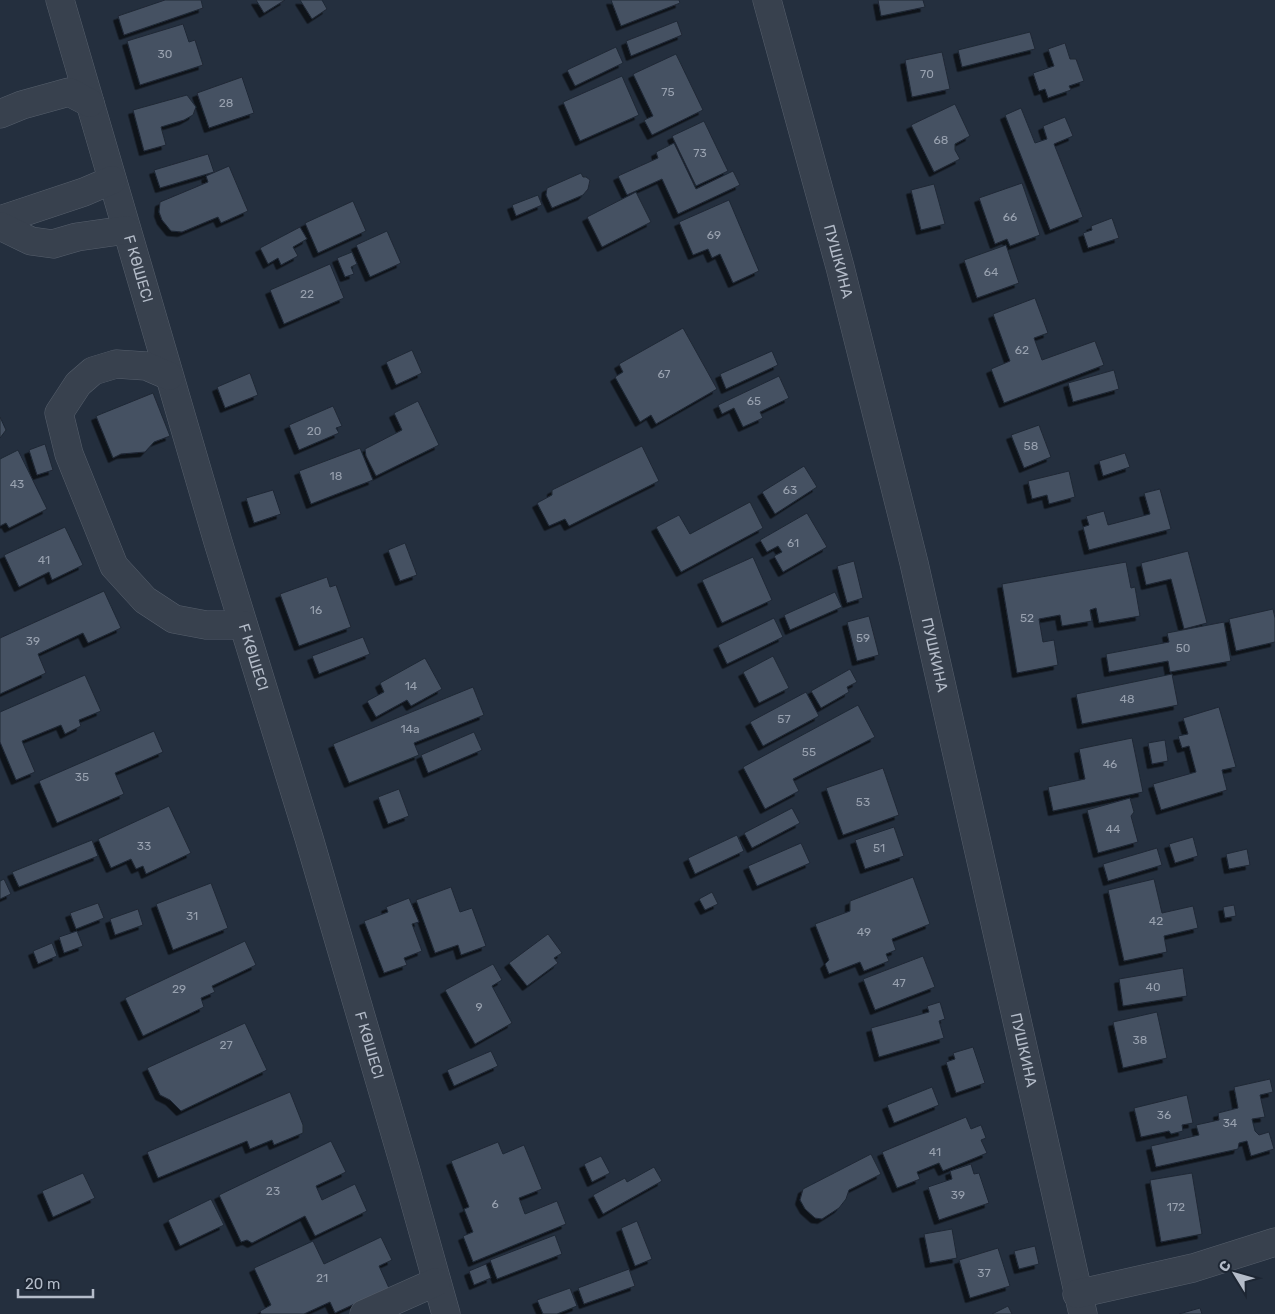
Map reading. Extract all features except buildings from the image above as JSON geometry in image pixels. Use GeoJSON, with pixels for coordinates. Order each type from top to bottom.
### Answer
{"type":"FeatureCollection","features":[{"type":"Feature","properties":{"kind":"street","name":"F КӨШЕСІ"},"geometry":{"type":"LineString","coordinates":[[60,0],[169,376],[309,838],[446,1314]]}},
{"type":"Feature","properties":{"kind":"street","name":"ПУШКИНА"},"geometry":{"type":"LineString","coordinates":[[767,0],[840,267],[914,563],[1080,1304]]}},
{"type":"Feature","properties":{"kind":"street"},"geometry":{"type":"LineString","coordinates":[[0,114],[69,92],[90,103]]}},
{"type":"Feature","properties":{"kind":"street"},"geometry":{"type":"LineString","coordinates":[[0,220],[84,192],[112,180]]}},
{"type":"Feature","properties":{"kind":"street"},"geometry":{"type":"LineString","coordinates":[[0,226],[31,242],[53,244],[77,237],[126,230]]}},
{"type":"Feature","properties":{"kind":"street"},"geometry":{"type":"LineString","coordinates":[[169,376],[146,366],[136,365],[116,364],[93,371],[78,384],[59,413],[69,454],[114,566],[145,600],[174,619],[206,625],[243,625]]}},
{"type":"Feature","properties":{"kind":"street"},"geometry":{"type":"LineString","coordinates":[[1080,1304],[1275,1242]]}},
{"type":"Feature","properties":{"kind":"street"},"geometry":{"type":"LineString","coordinates":[[364,1314],[436,1282]]}}]}
